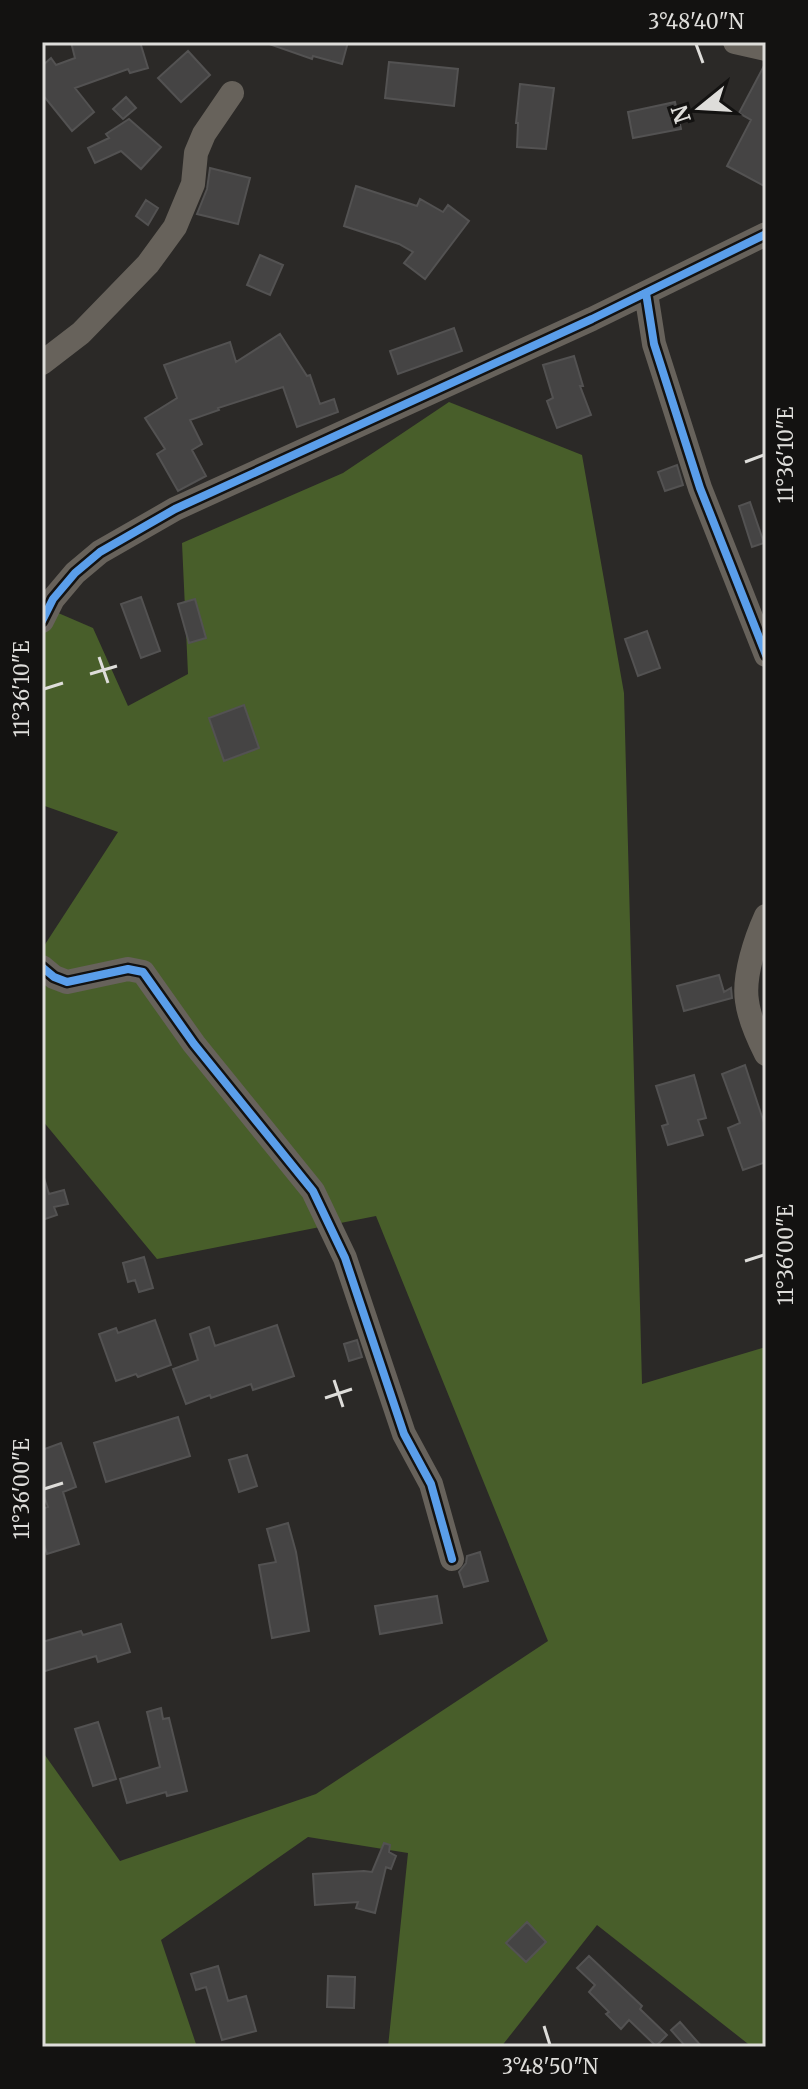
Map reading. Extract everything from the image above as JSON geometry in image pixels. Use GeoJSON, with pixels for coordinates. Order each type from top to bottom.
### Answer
{"type":"FeatureCollection","features":[{"type":"Feature","properties":{"kind":"street"},"geometry":{"type":"LineString","coordinates":[[735,42],[766,49]]}},
{"type":"Feature","properties":{"kind":"street"},"geometry":{"type":"LineString","coordinates":[[42,363],[103,313],[148,264],[175,227],[193,184],[196,153],[204,134],[232,93]]}},
{"type":"Feature","properties":{"kind":"street"},"geometry":{"type":"LineString","coordinates":[[42,621],[47,596],[100,552],[175,509],[646,293],[766,234]]}},
{"type":"Feature","properties":{"kind":"street"},"geometry":{"type":"LineString","coordinates":[[646,293],[654,344],[695,474],[766,655]]}},
{"type":"Feature","properties":{"kind":"street"},"geometry":{"type":"LineString","coordinates":[[766,916],[755,940],[746,1000],[766,1054]]}},
{"type":"Feature","properties":{"kind":"street"},"geometry":{"type":"LineString","coordinates":[[42,967],[54,977],[67,982],[128,969],[143,972],[194,1044],[313,1191],[345,1258],[404,1434],[431,1484],[452,1559]]}},
{"type":"Feature","properties":{"kind":"green space"},"geometry":{"type":"Polygon","coordinates":[[[449,402],[582,455],[624,693],[642,1384],[766,1347],[766,2047],[752,2047],[597,1925],[501,2047],[388,2047],[408,1853],[308,1837],[161,1940],[197,2047],[42,2047],[42,1751],[120,1861],[316,1794],[548,1641],[376,1216],[157,1259],[42,1120],[42,949],[118,832],[42,805],[42,606],[93,628],[128,706],[188,674],[182,543],[343,473],[449,402]]]}},
{"type":"Feature","properties":{"kind":"building"},"geometry":{"type":"Polygon","coordinates":[[[71,42],[140,42],[148,68],[130,73],[128,69],[75,88],[94,112],[72,131],[42,94],[42,66],[51,58],[56,65],[75,58],[71,42]]]}},
{"type":"Feature","properties":{"kind":"building"},"geometry":{"type":"Polygon","coordinates":[[[270,42],[348,42],[342,64],[313,56],[312,59],[270,42]]]}},
{"type":"Feature","properties":{"kind":"building"},"geometry":{"type":"Polygon","coordinates":[[[188,51],[210,75],[181,102],[158,78],[188,51]]]}},
{"type":"Feature","properties":{"kind":"building"},"geometry":{"type":"Polygon","coordinates":[[[389,62],[458,69],[454,106],[385,98],[389,62]]]}},
{"type":"Feature","properties":{"kind":"building"},"geometry":{"type":"Polygon","coordinates":[[[765,64],[766,187],[727,166],[751,120],[739,113],[765,64]]]}},
{"type":"Feature","properties":{"kind":"building"},"geometry":{"type":"Polygon","coordinates":[[[520,84],[554,88],[546,149],[517,147],[520,84]]]}},
{"type":"Feature","properties":{"kind":"building"},"geometry":{"type":"Polygon","coordinates":[[[126,97],[136,108],[123,119],[113,109],[126,97]]]}},
{"type":"Feature","properties":{"kind":"building"},"geometry":{"type":"Polygon","coordinates":[[[675,102],[681,129],[633,138],[628,112],[675,102]]]}},
{"type":"Feature","properties":{"kind":"building"},"geometry":{"type":"Polygon","coordinates":[[[129,119],[161,147],[141,169],[121,151],[95,163],[88,148],[109,138],[106,134],[129,119]]]}},
{"type":"Feature","properties":{"kind":"building"},"geometry":{"type":"Polygon","coordinates":[[[210,168],[250,178],[238,224],[197,214],[207,189],[210,168]]]}},
{"type":"Feature","properties":{"kind":"building"},"geometry":{"type":"Polygon","coordinates":[[[356,186],[417,206],[420,199],[443,212],[448,205],[469,221],[425,279],[404,263],[413,252],[399,244],[344,226],[356,186]]]}},
{"type":"Feature","properties":{"kind":"building"},"geometry":{"type":"Polygon","coordinates":[[[146,200],[158,208],[148,225],[136,216],[146,200]]]}},
{"type":"Feature","properties":{"kind":"building"},"geometry":{"type":"Polygon","coordinates":[[[260,255],[283,265],[270,295],[247,285],[260,255]]]}},
{"type":"Feature","properties":{"kind":"building"},"geometry":{"type":"Polygon","coordinates":[[[454,328],[462,351],[398,374],[390,351],[454,328]]]}},
{"type":"Feature","properties":{"kind":"building"},"geometry":{"type":"Polygon","coordinates":[[[280,334],[307,376],[310,375],[320,404],[334,399],[338,412],[297,427],[283,387],[190,420],[202,444],[192,450],[206,476],[178,491],[157,454],[165,449],[145,418],[177,398],[164,365],[230,342],[236,362],[280,334]]]}},
{"type":"Feature","properties":{"kind":"building"},"geometry":{"type":"Polygon","coordinates":[[[574,356],[583,386],[580,386],[591,415],[557,428],[547,401],[553,398],[543,365],[574,356]]]}},
{"type":"Feature","properties":{"kind":"building"},"geometry":{"type":"Polygon","coordinates":[[[677,465],[683,485],[665,491],[658,472],[677,465]]]}},
{"type":"Feature","properties":{"kind":"building"},"geometry":{"type":"Polygon","coordinates":[[[750,502],[764,543],[752,547],[739,506],[750,502]]]}},
{"type":"Feature","properties":{"kind":"building"},"geometry":{"type":"Polygon","coordinates":[[[141,597],[160,651],[141,658],[121,604],[141,597]]]}},
{"type":"Feature","properties":{"kind":"building"},"geometry":{"type":"Polygon","coordinates":[[[195,599],[206,638],[189,643],[178,604],[195,599]]]}},
{"type":"Feature","properties":{"kind":"building"},"geometry":{"type":"Polygon","coordinates":[[[647,631],[660,668],[638,676],[625,639],[647,631]]]}},
{"type":"Feature","properties":{"kind":"building"},"geometry":{"type":"Polygon","coordinates":[[[244,705],[259,748],[224,761],[209,718],[244,705]]]}},
{"type":"Feature","properties":{"kind":"building"},"geometry":{"type":"Polygon","coordinates":[[[719,975],[724,992],[731,988],[732,998],[684,1011],[677,986],[719,975]]]}},
{"type":"Feature","properties":{"kind":"building"},"geometry":{"type":"Polygon","coordinates":[[[745,1065],[766,1129],[766,1162],[743,1170],[728,1128],[740,1123],[722,1074],[745,1065]]]}},
{"type":"Feature","properties":{"kind":"building"},"geometry":{"type":"Polygon","coordinates":[[[694,1075],[706,1118],[698,1120],[703,1135],[668,1145],[662,1126],[668,1124],[656,1086],[694,1075]]]}},
{"type":"Feature","properties":{"kind":"building"},"geometry":{"type":"Polygon","coordinates":[[[42,1179],[49,1194],[64,1190],[68,1204],[54,1207],[57,1215],[42,1220],[42,1179]]]}},
{"type":"Feature","properties":{"kind":"building"},"geometry":{"type":"Polygon","coordinates":[[[144,1257],[153,1288],[139,1292],[135,1280],[128,1282],[123,1263],[144,1257]]]}},
{"type":"Feature","properties":{"kind":"building"},"geometry":{"type":"Polygon","coordinates":[[[155,1320],[171,1365],[116,1381],[99,1334],[116,1328],[118,1333],[155,1320]]]}},
{"type":"Feature","properties":{"kind":"building"},"geometry":{"type":"Polygon","coordinates":[[[277,1325],[294,1376],[253,1390],[251,1384],[186,1404],[173,1369],[198,1360],[190,1334],[209,1327],[215,1346],[277,1325]]]}},
{"type":"Feature","properties":{"kind":"building"},"geometry":{"type":"Polygon","coordinates":[[[357,1340],[362,1357],[349,1361],[344,1344],[357,1340]]]}},
{"type":"Feature","properties":{"kind":"building"},"geometry":{"type":"Polygon","coordinates":[[[178,1417],[190,1456],[106,1482],[94,1443],[178,1417]]]}},
{"type":"Feature","properties":{"kind":"building"},"geometry":{"type":"Polygon","coordinates":[[[61,1443],[76,1487],[63,1492],[79,1544],[47,1554],[42,1538],[42,1509],[48,1507],[42,1491],[42,1450],[61,1443]]]}},
{"type":"Feature","properties":{"kind":"building"},"geometry":{"type":"Polygon","coordinates":[[[247,1455],[257,1486],[239,1492],[229,1460],[247,1455]]]}},
{"type":"Feature","properties":{"kind":"building"},"geometry":{"type":"Polygon","coordinates":[[[288,1523],[309,1631],[272,1638],[259,1565],[276,1562],[267,1529],[288,1523]]]}},
{"type":"Feature","properties":{"kind":"building"},"geometry":{"type":"Polygon","coordinates":[[[480,1552],[488,1581],[464,1587],[459,1572],[467,1556],[480,1552]]]}},
{"type":"Feature","properties":{"kind":"building"},"geometry":{"type":"Polygon","coordinates":[[[437,1596],[442,1623],[380,1634],[375,1606],[437,1596]]]}},
{"type":"Feature","properties":{"kind":"building"},"geometry":{"type":"Polygon","coordinates":[[[121,1624],[130,1652],[98,1662],[96,1656],[42,1672],[42,1642],[121,1624]]]}},
{"type":"Feature","properties":{"kind":"building"},"geometry":{"type":"Polygon","coordinates":[[[161,1708],[163,1719],[169,1718],[187,1791],[167,1796],[166,1792],[127,1803],[120,1779],[160,1767],[147,1712],[161,1708]]]}},
{"type":"Feature","properties":{"kind":"building"},"geometry":{"type":"Polygon","coordinates":[[[98,1722],[116,1779],[93,1786],[75,1729],[98,1722]]]}},
{"type":"Feature","properties":{"kind":"building"},"geometry":{"type":"Polygon","coordinates":[[[384,1843],[390,1845],[389,1852],[396,1856],[391,1869],[386,1867],[375,1913],[356,1908],[358,1902],[315,1905],[313,1874],[372,1872],[384,1843]]]}},
{"type":"Feature","properties":{"kind":"building"},"geometry":{"type":"Polygon","coordinates":[[[527,1922],[546,1942],[526,1962],[506,1943],[527,1922]]]}},
{"type":"Feature","properties":{"kind":"building"},"geometry":{"type":"Polygon","coordinates":[[[589,1956],[642,2006],[640,2009],[667,2035],[656,2046],[629,2020],[621,2029],[589,1992],[595,1985],[577,1968],[589,1956]]]}},
{"type":"Feature","properties":{"kind":"building"},"geometry":{"type":"Polygon","coordinates":[[[218,1966],[228,2001],[246,1996],[256,2031],[222,2040],[206,1987],[196,1990],[191,1974],[218,1966]]]}},
{"type":"Feature","properties":{"kind":"building"},"geometry":{"type":"Polygon","coordinates":[[[328,1976],[355,1977],[354,2008],[327,2007],[328,1976]]]}},
{"type":"Feature","properties":{"kind":"building"},"geometry":{"type":"Polygon","coordinates":[[[680,2022],[702,2047],[686,2047],[671,2030],[680,2022]]]}},
{"type":"Feature","properties":{"kind":"cycle path"},"geometry":{"type":"LineString","coordinates":[[42,621],[53,599],[75,573],[100,552],[175,509],[592,319],[766,234]]}},
{"type":"Feature","properties":{"kind":"cycle path"},"geometry":{"type":"LineString","coordinates":[[646,293],[654,344],[700,488],[766,655]]}},
{"type":"Feature","properties":{"kind":"cycle path"},"geometry":{"type":"LineString","coordinates":[[42,967],[54,977],[67,982],[128,969],[143,972],[194,1044],[313,1191],[345,1258],[404,1434],[431,1484],[452,1559]]}}]}
